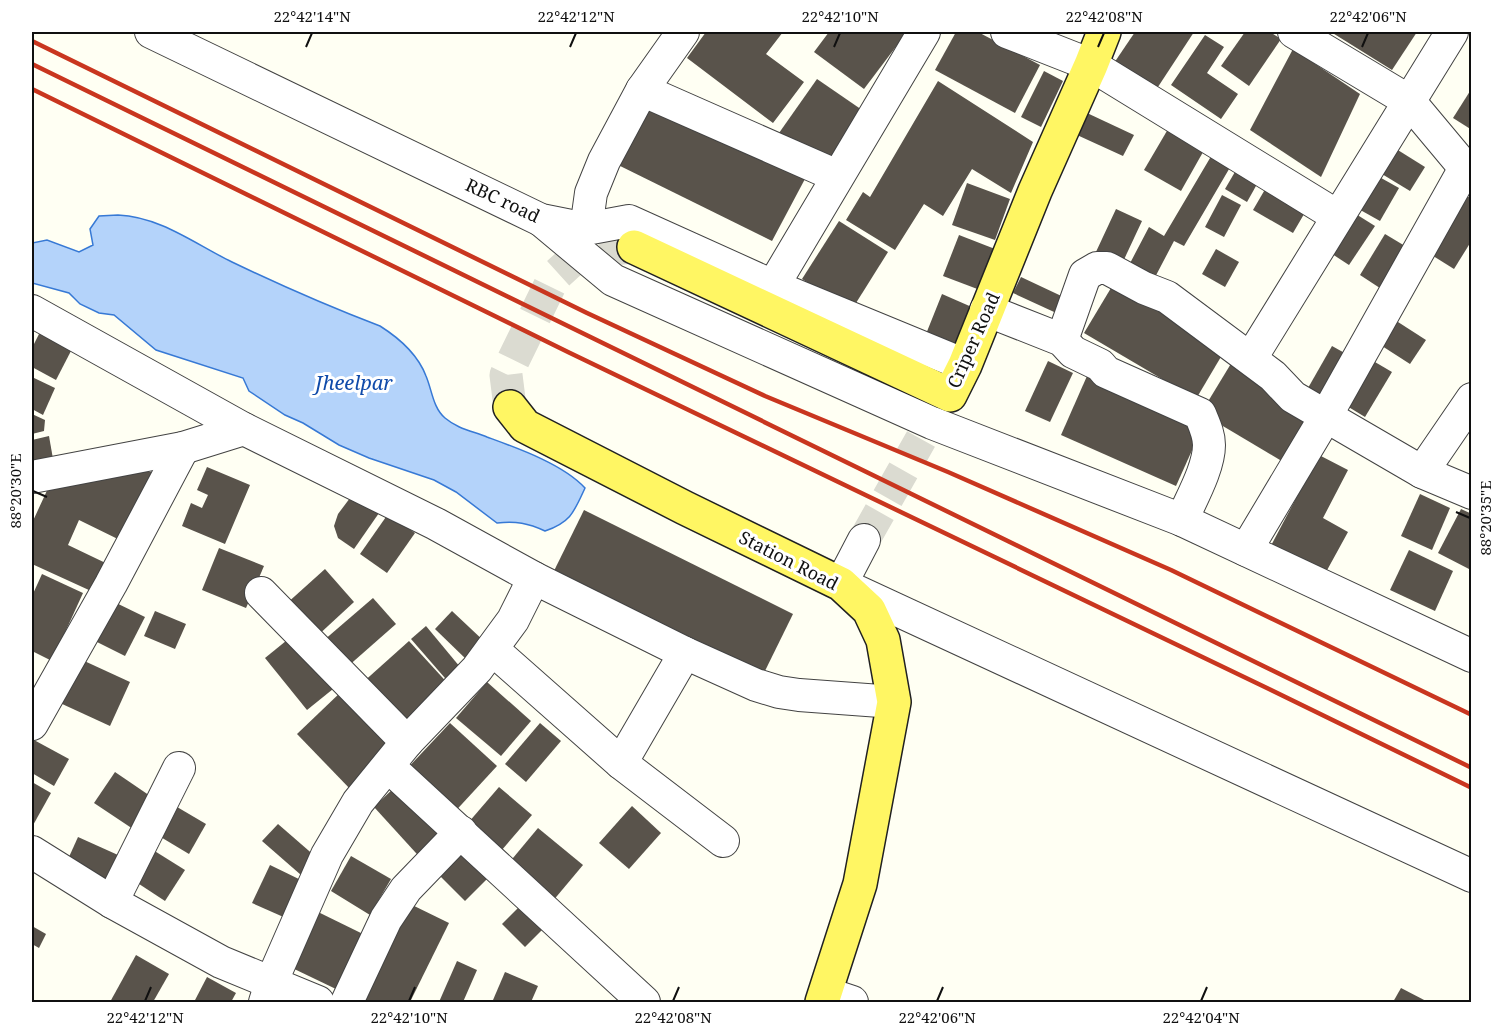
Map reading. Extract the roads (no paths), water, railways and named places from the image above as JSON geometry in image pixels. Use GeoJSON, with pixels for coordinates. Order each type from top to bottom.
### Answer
{"type":"FeatureCollection","features":[{"type":"Feature","properties":{"kind":"main road","name":"Criper Road"},"geometry":{"type":"LineString","coordinates":[[634,247],[950,395],[965,365],[1035,191],[1104,32]]}},
{"type":"Feature","properties":{"kind":"main road","name":"Station Road"},"geometry":{"type":"LineString","coordinates":[[510,407],[525,426],[841,584],[869,610],[883,640],[894,702],[860,884],[833,999]]}},
{"type":"Feature","properties":{"kind":"street","name":"RBC road"},"geometry":{"type":"LineString","coordinates":[[151,32],[541,220],[586,230],[629,221],[773,286],[965,365]]}},
{"type":"Feature","properties":{"kind":"street"},"geometry":{"type":"LineString","coordinates":[[586,230],[591,193],[604,161],[642,90],[683,32]]}},
{"type":"Feature","properties":{"kind":"street"},"geometry":{"type":"LineString","coordinates":[[773,286],[924,32]]}},
{"type":"Feature","properties":{"kind":"street"},"geometry":{"type":"LineString","coordinates":[[1007,32],[1091,65],[1337,216]]}},
{"type":"Feature","properties":{"kind":"street"},"geometry":{"type":"LineString","coordinates":[[1246,550],[1468,170],[1409,101],[1294,32]]}},
{"type":"Feature","properties":{"kind":"street"},"geometry":{"type":"LineString","coordinates":[[1251,358],[1452,32]]}},
{"type":"Feature","properties":{"kind":"street"},"geometry":{"type":"LineString","coordinates":[[642,90],[837,176]]}},
{"type":"Feature","properties":{"kind":"street"},"geometry":{"type":"LineString","coordinates":[[541,220],[613,280],[926,431],[1182,520],[1472,656]]}},
{"type":"Feature","properties":{"kind":"street"},"geometry":{"type":"LineString","coordinates":[[1062,340],[1085,275],[1097,268],[1107,268],[1144,288],[1167,297],[1251,358],[1293,397],[1422,472],[1472,493]]}},
{"type":"Feature","properties":{"kind":"street"},"geometry":{"type":"LineString","coordinates":[[986,310],[1062,340],[1073,352],[1100,365],[1107,372],[1200,414],[1208,433],[1209,446],[1205,464],[1182,520]]}},
{"type":"Feature","properties":{"kind":"street"},"geometry":{"type":"LineString","coordinates":[[34,319],[244,429],[436,524],[534,578],[685,653],[756,685],[778,692],[894,702]]}},
{"type":"Feature","properties":{"kind":"street"},"geometry":{"type":"LineString","coordinates":[[926,431],[950,395]]}},
{"type":"Feature","properties":{"kind":"street"},"geometry":{"type":"LineString","coordinates":[[1422,472],[1472,399]]}},
{"type":"Feature","properties":{"kind":"street"},"geometry":{"type":"LineString","coordinates":[[32,477],[183,448],[244,429]]}},
{"type":"Feature","properties":{"kind":"street"},"geometry":{"type":"LineString","coordinates":[[32,724],[111,584],[183,448]]}},
{"type":"Feature","properties":{"kind":"street"},"geometry":{"type":"LineString","coordinates":[[864,540],[841,584],[1472,876]]}},
{"type":"Feature","properties":{"kind":"street"},"geometry":{"type":"LineString","coordinates":[[268,993],[327,855],[358,802],[407,742],[477,669],[513,620],[534,578]]}},
{"type":"Feature","properties":{"kind":"street"},"geometry":{"type":"LineString","coordinates":[[261,593],[407,742]]}},
{"type":"Feature","properties":{"kind":"street"},"geometry":{"type":"LineString","coordinates":[[492,649],[621,763],[723,842]]}},
{"type":"Feature","properties":{"kind":"street"},"geometry":{"type":"LineString","coordinates":[[621,763],[685,653]]}},
{"type":"Feature","properties":{"kind":"street"},"geometry":{"type":"LineString","coordinates":[[388,766],[644,1002]]}},
{"type":"Feature","properties":{"kind":"street"},"geometry":{"type":"LineString","coordinates":[[112,902],[178,768]]}},
{"type":"Feature","properties":{"kind":"street"},"geometry":{"type":"LineString","coordinates":[[347,1002],[386,920],[401,897],[461,832]]}},
{"type":"Feature","properties":{"kind":"street"},"geometry":{"type":"LineString","coordinates":[[32,852],[112,902],[221,962],[268,993],[318,1002]]}},
{"type":"Feature","properties":{"kind":"water","name":"Jheelpar"},"geometry":{"type":"Polygon","coordinates":[[[99,216],[134,217],[163,226],[268,279],[380,326],[413,354],[423,368],[435,404],[450,422],[552,464],[576,479],[585,488],[571,515],[561,524],[545,531],[522,523],[497,523],[456,492],[434,480],[369,458],[339,445],[285,415],[249,391],[243,378],[156,350],[114,315],[99,313],[80,304],[69,293],[32,283],[32,243],[47,240],[79,252],[93,245],[90,229],[99,216]]]}},
{"type":"Feature","properties":{"kind":"tunnel"},"geometry":{"type":"LineString","coordinates":[[510,407],[506,375],[554,277],[576,257],[602,250],[634,247]]}},
{"type":"Feature","properties":{"kind":"tunnel"},"geometry":{"type":"LineString","coordinates":[[864,540],[921,439]]}},
{"type":"Feature","properties":{"kind":"railway"},"geometry":{"type":"LineString","coordinates":[[32,41],[587,313],[765,396],[948,472],[1171,570],[1472,715]]}},
{"type":"Feature","properties":{"kind":"railway"},"geometry":{"type":"LineString","coordinates":[[32,64],[1472,768]]}},
{"type":"Feature","properties":{"kind":"railway"},"geometry":{"type":"LineString","coordinates":[[32,89],[570,353],[1472,788]]}}]}
